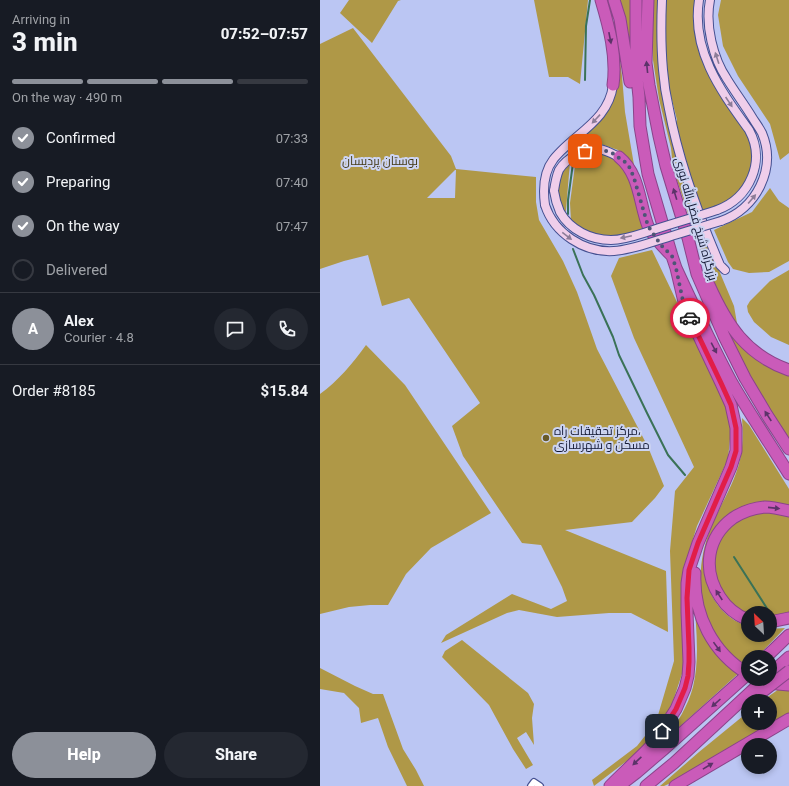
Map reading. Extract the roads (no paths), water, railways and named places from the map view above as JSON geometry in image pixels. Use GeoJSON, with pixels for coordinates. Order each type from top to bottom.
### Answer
{"type":"FeatureCollection","features":[{"type":"Feature","properties":{"kind":"highway"},"geometry":{"type":"LineString","coordinates":[[601,0],[611,40],[614,61],[613,85]]}},
{"type":"Feature","properties":{"kind":"highway"},"geometry":{"type":"LineString","coordinates":[[610,786],[654,743],[676,709],[685,688],[689,662],[687,583],[689,570],[698,543],[731,467],[736,451],[736,428],[731,405],[684,306],[676,268],[648,174],[640,126],[633,98],[620,19],[614,0]]}},
{"type":"Feature","properties":{"kind":"highway"},"geometry":{"type":"LineString","coordinates":[[636,0],[636,68],[640,126]]}},
{"type":"Feature","properties":{"kind":"highway","name":"بزرگراه شیخ فضل‌الله نوری"},"geometry":{"type":"LineString","coordinates":[[648,0],[646,63],[649,85],[666,166],[688,238],[697,274],[724,336],[745,378],[789,449]]}},
{"type":"Feature","properties":{"kind":"highway"},"geometry":{"type":"LineString","coordinates":[[619,157],[630,168],[648,226],[661,245],[672,256]]}},
{"type":"Feature","properties":{"kind":"highway"},"geometry":{"type":"LineString","coordinates":[[688,238],[711,290],[737,335],[760,356],[781,368],[789,370]]}},
{"type":"Feature","properties":{"kind":"highway"},"geometry":{"type":"LineString","coordinates":[[676,268],[711,342],[732,382],[789,474]]}},
{"type":"Feature","properties":{"kind":"highway"},"geometry":{"type":"LineString","coordinates":[[741,616],[728,607],[716,591],[711,580],[709,560],[714,541],[721,529],[728,522],[742,513],[764,507],[789,511]]}},
{"type":"Feature","properties":{"kind":"highway"},"geometry":{"type":"LineString","coordinates":[[698,543],[695,568],[695,588],[696,599],[703,621],[709,635],[720,652],[741,670]]}},
{"type":"Feature","properties":{"kind":"highway"},"geometry":{"type":"LineString","coordinates":[[777,621],[789,618]]}},
{"type":"Feature","properties":{"kind":"highway"},"geometry":{"type":"LineString","coordinates":[[773,650],[789,635]]}},
{"type":"Feature","properties":{"kind":"highway"},"geometry":{"type":"LineString","coordinates":[[777,668],[789,657]]}},
{"type":"Feature","properties":{"kind":"highway"},"geometry":{"type":"LineString","coordinates":[[777,677],[789,672]]}},
{"type":"Feature","properties":{"kind":"highway"},"geometry":{"type":"LineString","coordinates":[[619,786],[636,774],[741,680]]}},
{"type":"Feature","properties":{"kind":"highway"},"geometry":{"type":"LineString","coordinates":[[777,684],[789,685]]}},
{"type":"Feature","properties":{"kind":"highway"},"geometry":{"type":"LineString","coordinates":[[674,763],[758,686]]}},
{"type":"Feature","properties":{"kind":"highway"},"geometry":{"type":"LineString","coordinates":[[646,786],[741,710]]}},
{"type":"Feature","properties":{"kind":"highway"},"geometry":{"type":"LineString","coordinates":[[675,786],[789,719]]}},
{"type":"Feature","properties":{"kind":"street"},"geometry":{"type":"LineString","coordinates":[[662,0],[661,31],[663,71],[667,100],[677,146],[686,180],[698,211],[720,265],[725,270]]}},
{"type":"Feature","properties":{"kind":"street"},"geometry":{"type":"LineString","coordinates":[[619,157],[600,149],[585,151],[566,161],[560,170],[554,191],[560,212],[567,221],[586,235],[612,240],[627,238],[725,208],[743,193],[750,182],[754,167],[755,152],[752,136],[713,77],[707,64],[700,40],[698,16],[699,0]]}},
{"type":"Feature","properties":{"kind":"street"},"geometry":{"type":"LineString","coordinates":[[613,85],[612,92],[606,106],[598,118],[552,160],[546,174],[544,185],[545,205],[553,221],[566,235],[585,246],[598,250],[613,251],[632,248],[721,221],[740,212],[757,193],[764,176],[767,156],[766,147],[761,131],[719,64],[710,34],[708,19],[710,0]]}},
{"type":"Feature","properties":{"kind":"street"},"geometry":{"type":"LineString","coordinates":[[713,77],[723,72]]}},
{"type":"Feature","properties":{"kind":"street"},"geometry":{"type":"LineString","coordinates":[[531,786],[534,782],[540,786]]}},
{"type":"Feature","properties":{"kind":"waterway"},"geometry":{"type":"LineString","coordinates":[[585,80],[586,26],[590,0]]}},
{"type":"Feature","properties":{"kind":"waterway"},"geometry":{"type":"LineString","coordinates":[[568,214],[568,200],[573,163]]}},
{"type":"Feature","properties":{"kind":"waterway"},"geometry":{"type":"LineString","coordinates":[[573,249],[583,275],[613,337],[619,355],[647,413],[668,455],[685,475]]}},
{"type":"Feature","properties":{"kind":"waterway"},"geometry":{"type":"LineString","coordinates":[[734,557],[766,606]]}},
{"type":"Feature","properties":{"kind":"place","name":"مرکز تحقیقات راه، مسکن و شهرسازی"},"geometry":{"type":"Point","coordinates":[546,438]}},
{"type":"Feature","properties":{"kind":"park label","name":"بوستان پردیسان"},"geometry":{"type":"Point","coordinates":[380,161]}}]}
